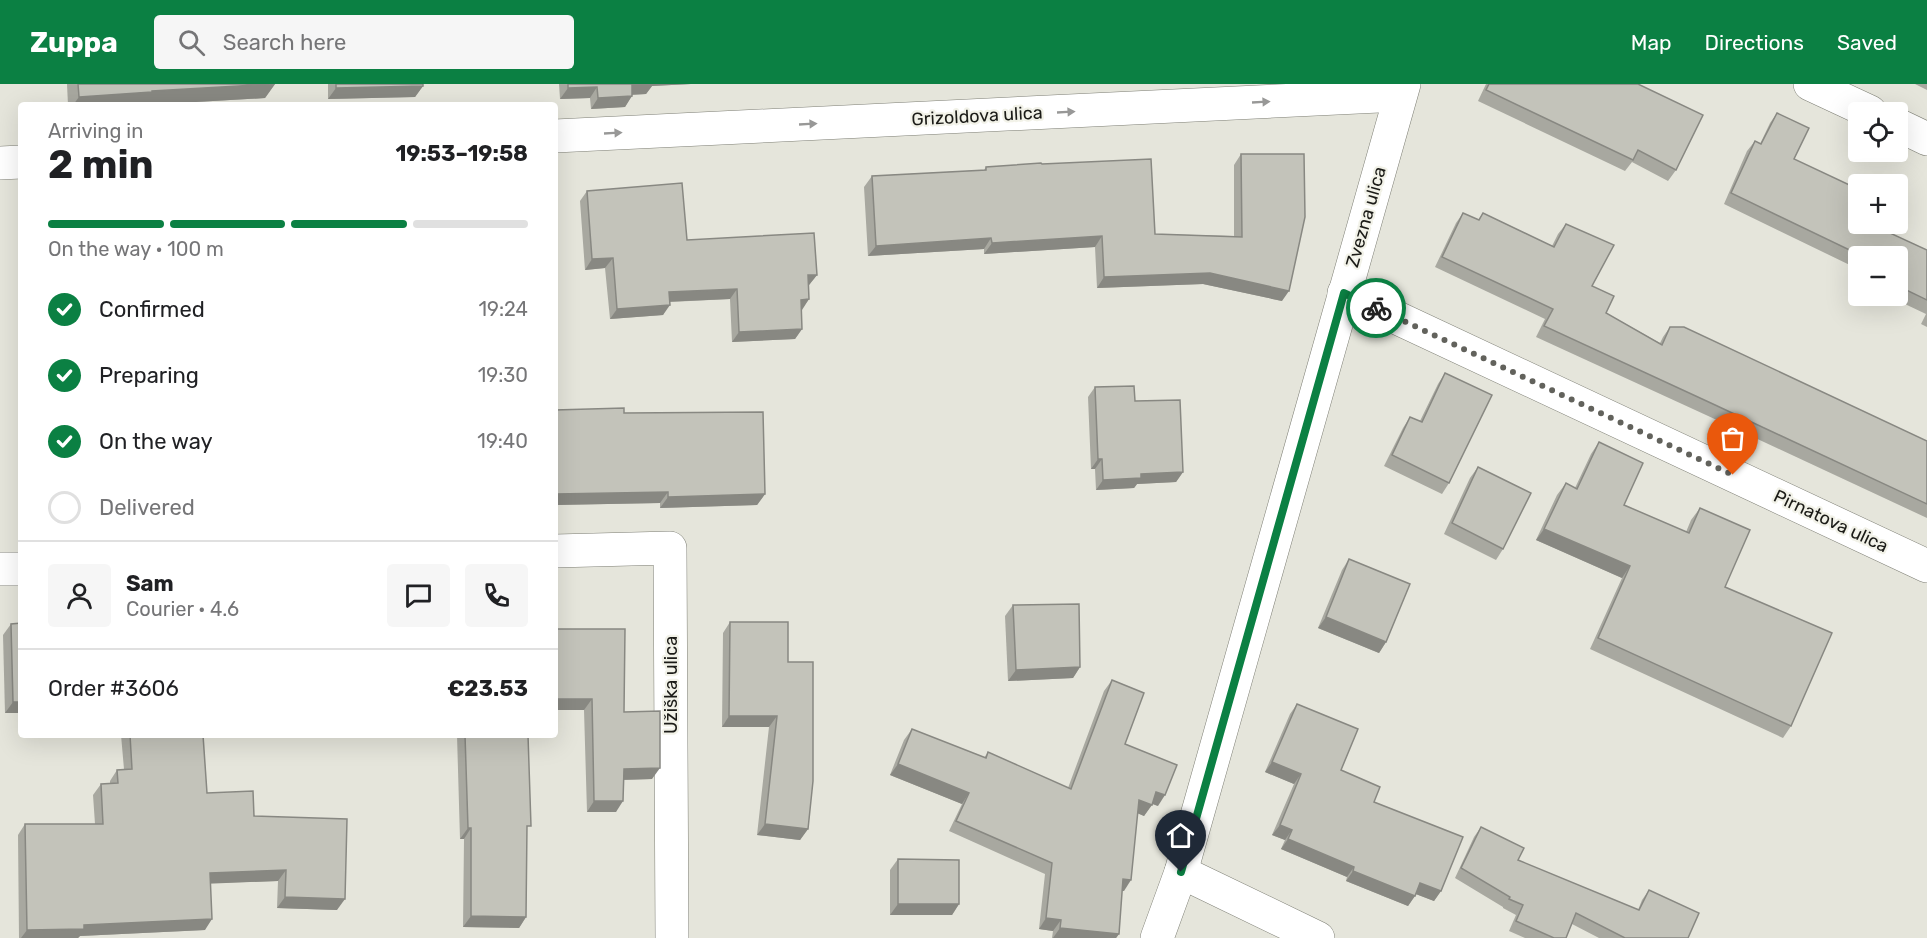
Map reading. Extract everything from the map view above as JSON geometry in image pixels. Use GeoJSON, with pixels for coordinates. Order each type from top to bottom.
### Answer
{"type":"FeatureCollection","features":[{"type":"Feature","properties":{"kind":"street"},"geometry":{"type":"LineString","coordinates":[[1810,84],[1849,102]]}},
{"type":"Feature","properties":{"kind":"street","name":"Grizoldova ulica"},"geometry":{"type":"LineString","coordinates":[[558,136],[1402,90]]}},
{"type":"Feature","properties":{"kind":"street","name":"Zvezna ulica"},"geometry":{"type":"LineString","coordinates":[[1157,938],[1181,872],[1402,90]]}},
{"type":"Feature","properties":{"kind":"street"},"geometry":{"type":"LineString","coordinates":[[1908,130],[1927,139]]}},
{"type":"Feature","properties":{"kind":"street"},"geometry":{"type":"LineString","coordinates":[[0,163],[18,162]]}},
{"type":"Feature","properties":{"kind":"street","name":"Pirnatova ulica"},"geometry":{"type":"LineString","coordinates":[[1344,293],[1927,566]]}},
{"type":"Feature","properties":{"kind":"street","name":"Užiška ulica"},"geometry":{"type":"LineString","coordinates":[[558,551],[670,548],[672,938]]}},
{"type":"Feature","properties":{"kind":"street"},"geometry":{"type":"LineString","coordinates":[[0,569],[18,569]]}},
{"type":"Feature","properties":{"kind":"street"},"geometry":{"type":"LineString","coordinates":[[1181,872],[1318,938]]}},
{"type":"Feature","properties":{"kind":"building"},"geometry":{"type":"Polygon","coordinates":[[[78,84],[272,84],[79,97],[78,84]]]}},
{"type":"Feature","properties":{"kind":"building"},"geometry":{"type":"Polygon","coordinates":[[[336,84],[423,84],[423,86],[336,88],[336,84]]]}},
{"type":"Feature","properties":{"kind":"building"},"geometry":{"type":"Polygon","coordinates":[[[568,84],[632,84],[632,96],[598,98],[597,87],[568,88],[568,84]]]}},
{"type":"Feature","properties":{"kind":"building"},"geometry":{"type":"Polygon","coordinates":[[[1489,84],[1638,84],[1703,115],[1676,170],[1638,150],[1633,160],[1486,90],[1489,84]]]}},
{"type":"Feature","properties":{"kind":"building"},"geometry":{"type":"Polygon","coordinates":[[[1777,113],[1809,128],[1794,159],[1848,184],[1848,234],[1892,234],[1927,250],[1927,300],[1908,291],[1908,246],[1848,246],[1848,249],[1731,193],[1755,141],[1761,144],[1777,113]]]}},
{"type":"Feature","properties":{"kind":"building"},"geometry":{"type":"Polygon","coordinates":[[[1241,154],[1304,154],[1305,217],[1289,291],[1210,273],[1104,277],[1102,236],[992,243],[991,238],[876,246],[872,176],[986,170],[986,167],[1041,163],[1151,159],[1155,234],[1242,237],[1241,154]]]}},
{"type":"Feature","properties":{"kind":"building"},"geometry":{"type":"Polygon","coordinates":[[[682,183],[687,240],[814,233],[817,275],[808,275],[809,299],[801,300],[802,329],[739,332],[737,289],[669,292],[670,305],[617,309],[613,258],[592,259],[587,191],[682,183]]]}},
{"type":"Feature","properties":{"kind":"building"},"geometry":{"type":"Polygon","coordinates":[[[1463,213],[1479,220],[1483,213],[1554,247],[1566,224],[1614,245],[1592,286],[1614,296],[1606,313],[1662,345],[1670,327],[1684,327],[1927,441],[1927,504],[1544,326],[1553,309],[1442,257],[1463,213]]]}},
{"type":"Feature","properties":{"kind":"building"},"geometry":{"type":"Polygon","coordinates":[[[1445,373],[1492,395],[1449,483],[1392,455],[1410,417],[1422,422],[1445,373]]]}},
{"type":"Feature","properties":{"kind":"building"},"geometry":{"type":"Polygon","coordinates":[[[1134,386],[1135,401],[1180,400],[1183,472],[1141,474],[1141,478],[1103,480],[1102,459],[1098,459],[1095,387],[1134,386]]]}},
{"type":"Feature","properties":{"kind":"building"},"geometry":{"type":"Polygon","coordinates":[[[624,408],[624,413],[763,412],[765,494],[668,497],[668,492],[558,494],[558,410],[624,408]]]}},
{"type":"Feature","properties":{"kind":"building"},"geometry":{"type":"Polygon","coordinates":[[[1599,442],[1643,463],[1624,505],[1689,533],[1700,508],[1750,530],[1725,587],[1832,633],[1791,726],[1598,638],[1630,566],[1544,529],[1566,483],[1577,489],[1599,442]]]}},
{"type":"Feature","properties":{"kind":"building"},"geometry":{"type":"Polygon","coordinates":[[[1478,467],[1531,493],[1503,549],[1452,523],[1478,467]]]}},
{"type":"Feature","properties":{"kind":"building"},"geometry":{"type":"Polygon","coordinates":[[[1349,559],[1410,584],[1386,642],[1326,617],[1349,559]]]}},
{"type":"Feature","properties":{"kind":"building"},"geometry":{"type":"Polygon","coordinates":[[[1079,604],[1080,667],[1016,670],[1013,605],[1079,604]]]}},
{"type":"Feature","properties":{"kind":"building"},"geometry":{"type":"Polygon","coordinates":[[[730,622],[788,622],[788,662],[813,662],[813,781],[808,829],[765,824],[777,716],[729,716],[730,622]]]}},
{"type":"Feature","properties":{"kind":"building"},"geometry":{"type":"Polygon","coordinates":[[[18,623],[18,702],[13,702],[11,624],[18,623]]]}},
{"type":"Feature","properties":{"kind":"building"},"geometry":{"type":"Polygon","coordinates":[[[558,629],[625,629],[624,712],[660,711],[660,768],[624,769],[623,801],[594,801],[592,699],[558,699],[558,629]]]}},
{"type":"Feature","properties":{"kind":"building"},"geometry":{"type":"Polygon","coordinates":[[[1112,680],[1144,693],[1125,744],[1177,765],[1165,795],[1156,792],[1152,805],[1139,800],[1131,880],[1123,879],[1119,934],[1060,928],[1061,920],[1046,918],[1052,863],[956,821],[969,793],[898,764],[912,729],[986,758],[988,752],[1071,789],[1112,680]]]}},
{"type":"Feature","properties":{"kind":"building"},"geometry":{"type":"Polygon","coordinates":[[[1297,704],[1358,729],[1341,770],[1380,787],[1374,802],[1463,837],[1441,891],[1420,883],[1415,896],[1353,871],[1354,867],[1288,839],[1292,830],[1280,825],[1301,774],[1272,762],[1297,704]]]}},
{"type":"Feature","properties":{"kind":"building"},"geometry":{"type":"Polygon","coordinates":[[[130,738],[203,738],[207,793],[253,791],[254,816],[347,819],[345,899],[285,897],[286,870],[210,873],[212,919],[84,925],[84,929],[27,930],[25,824],[103,824],[101,784],[118,783],[117,770],[132,769],[130,738]]]}},
{"type":"Feature","properties":{"kind":"building"},"geometry":{"type":"Polygon","coordinates":[[[465,738],[528,738],[531,826],[527,826],[526,917],[471,916],[471,828],[468,828],[465,738]]]}},
{"type":"Feature","properties":{"kind":"building"},"geometry":{"type":"Polygon","coordinates":[[[1481,827],[1524,848],[1518,860],[1639,910],[1649,890],[1699,913],[1688,938],[1625,938],[1576,913],[1566,938],[1554,938],[1516,921],[1523,905],[1509,899],[1510,897],[1461,868],[1481,827]]]}},
{"type":"Feature","properties":{"kind":"building"},"geometry":{"type":"Polygon","coordinates":[[[898,859],[959,860],[959,904],[898,904],[898,859]]]}},
{"type":"Feature","properties":{"kind":"way so far"},"geometry":{"type":"LineString","coordinates":[[1376,308],[1733,475]]}},
{"type":"Feature","properties":{"kind":"route"},"geometry":{"type":"LineString","coordinates":[[1181,872],[1344,293],[1376,308]]}}]}
